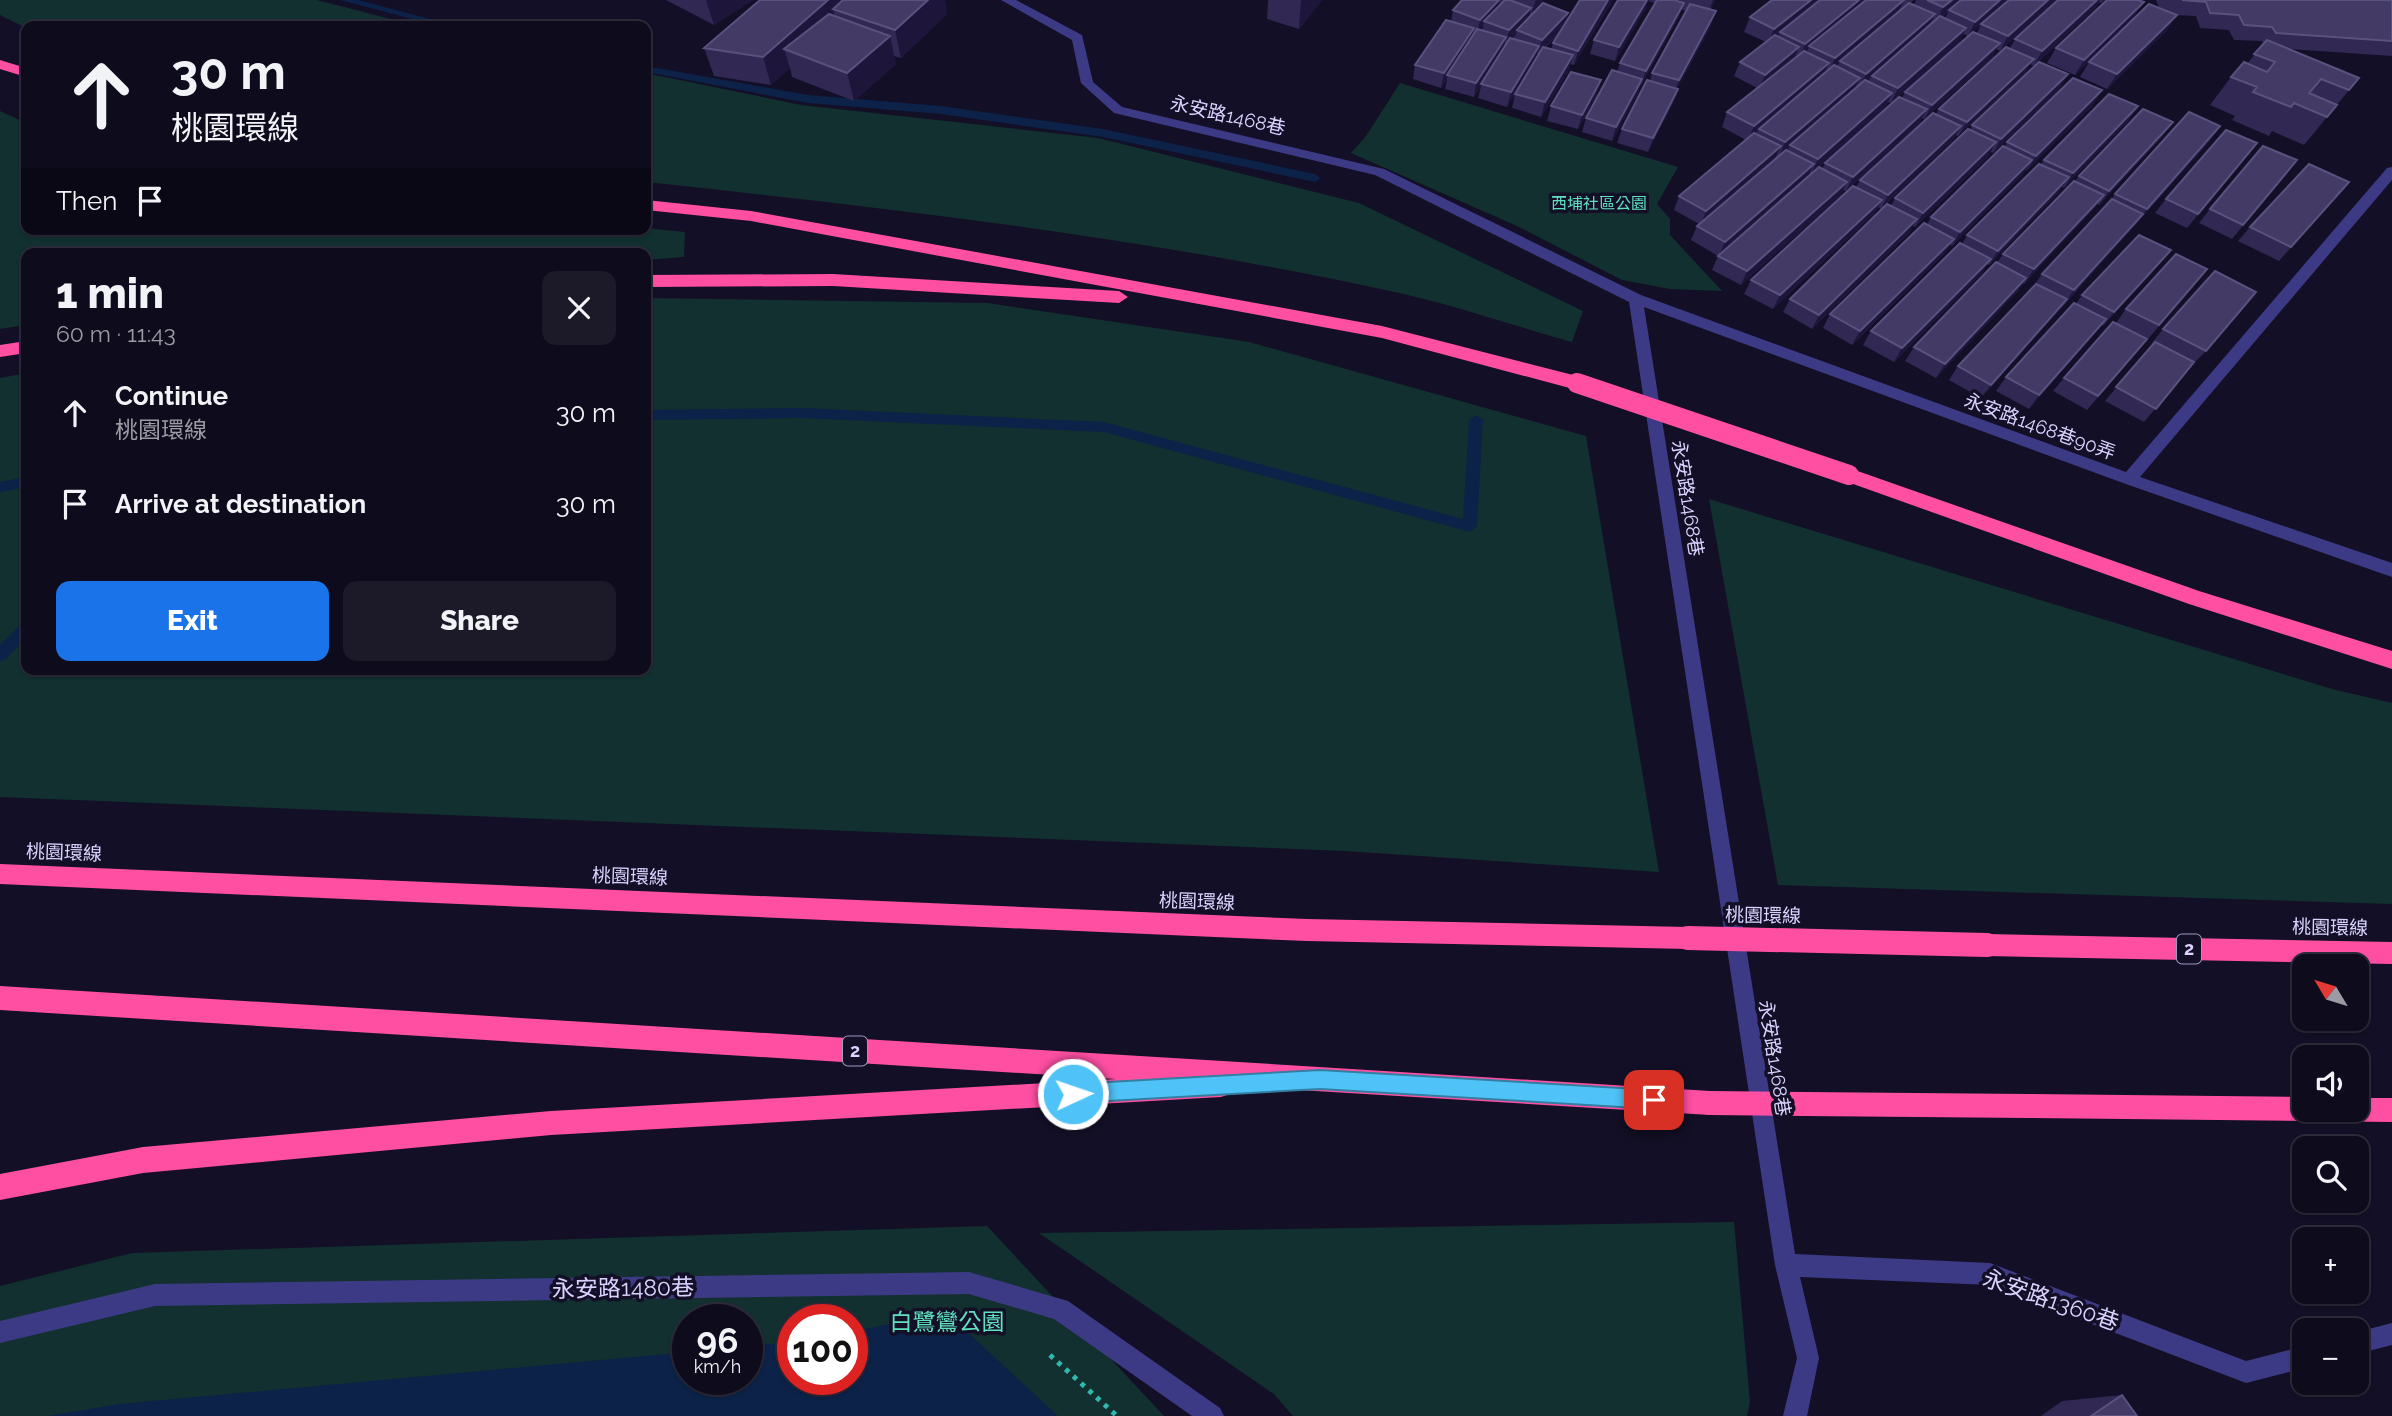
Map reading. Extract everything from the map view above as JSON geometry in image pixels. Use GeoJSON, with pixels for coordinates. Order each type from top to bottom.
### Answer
{"type":"FeatureCollection","features":[{"type":"Feature","properties":{"kind":"highway"},"geometry":{"type":"LineString","coordinates":[[0,64],[21,71]]}},
{"type":"Feature","properties":{"kind":"highway"},"geometry":{"type":"LineString","coordinates":[[651,206],[751,216],[1382,332],[1577,383],[1849,475],[2196,598],[2392,660]]}},
{"type":"Feature","properties":{"kind":"highway"},"geometry":{"type":"LineString","coordinates":[[651,281],[832,280],[1219,304]]}},
{"type":"Feature","properties":{"kind":"highway"},"geometry":{"type":"LineString","coordinates":[[0,351],[21,348]]}},
{"type":"Feature","properties":{"kind":"highway","name":"桃園環線"},"geometry":{"type":"LineString","coordinates":[[0,874],[1307,930],[2392,953]]}},
{"type":"Feature","properties":{"kind":"highway","name":"2"},"geometry":{"type":"LineString","coordinates":[[0,998],[1710,1103],[2292,1109]]}},
{"type":"Feature","properties":{"kind":"highway"},"geometry":{"type":"LineString","coordinates":[[0,1187],[143,1160],[551,1123],[1320,1080]]}},
{"type":"Feature","properties":{"kind":"highway"},"geometry":{"type":"LineString","coordinates":[[2369,1110],[2392,1110]]}},
{"type":"Feature","properties":{"kind":"street","name":"永安路1468巷"},"geometry":{"type":"LineString","coordinates":[[1006,0],[1078,37],[1087,83],[1118,110],[1379,172],[1636,299],[1786,1265],[1808,1357],[1795,1416]]}},
{"type":"Feature","properties":{"kind":"street","name":"永安路1468巷90弄"},"geometry":{"type":"LineString","coordinates":[[1636,299],[2129,479],[2392,171]]}},
{"type":"Feature","properties":{"kind":"street"},"geometry":{"type":"LineString","coordinates":[[2129,479],[2392,570]]}},
{"type":"Feature","properties":{"kind":"street","name":"永安路1360巷"},"geometry":{"type":"LineString","coordinates":[[1786,1265],[1990,1274],[2246,1372],[2292,1360]]}},
{"type":"Feature","properties":{"kind":"street","name":"永安路1480巷"},"geometry":{"type":"LineString","coordinates":[[0,1332],[155,1294],[969,1283],[1060,1309],[1212,1416]]}},
{"type":"Feature","properties":{"kind":"street"},"geometry":{"type":"LineString","coordinates":[[2369,1340],[2392,1334]]}},
{"type":"Feature","properties":{"kind":"green space"},"geometry":{"type":"Polygon","coordinates":[[[0,0],[317,0],[399,21],[21,21],[21,26],[0,15],[0,0]]]}},
{"type":"Feature","properties":{"kind":"green space"},"geometry":{"type":"Polygon","coordinates":[[[651,74],[801,105],[1098,138],[1359,203],[1583,311],[1572,342],[1399,293],[1212,256],[1024,227],[651,183],[651,74]]]}},
{"type":"Feature","properties":{"kind":"green space","name":"西埔社區公園"},"geometry":{"type":"Polygon","coordinates":[[[1400,83],[1678,167],[1657,204],[1670,219],[1670,235],[1722,291],[1670,289],[1622,280],[1517,226],[1351,153],[1366,136],[1400,83]]]}},
{"type":"Feature","properties":{"kind":"green space"},"geometry":{"type":"Polygon","coordinates":[[[0,111],[21,121],[21,235],[651,235],[651,229],[685,232],[684,257],[651,260],[651,248],[21,248],[21,326],[0,329],[0,111]]]}},
{"type":"Feature","properties":{"kind":"green space"},"geometry":{"type":"Polygon","coordinates":[[[651,298],[987,303],[1249,342],[1586,436],[1659,872],[1345,851],[0,797],[0,378],[21,374],[21,675],[651,675],[651,298]]]}},
{"type":"Feature","properties":{"kind":"green space"},"geometry":{"type":"Polygon","coordinates":[[[1709,499],[2332,689],[2392,703],[2392,904],[1778,885],[1709,499]]]}},
{"type":"Feature","properties":{"kind":"green space"},"geometry":{"type":"Polygon","coordinates":[[[1734,1222],[1750,1402],[1747,1416],[1293,1416],[1274,1394],[1039,1233],[1734,1222]]]}},
{"type":"Feature","properties":{"kind":"green space","name":"白鷺鸞公園"},"geometry":{"type":"Polygon","coordinates":[[[987,1226],[1164,1416],[0,1416],[0,1286],[132,1253],[987,1226]]]}},
{"type":"Feature","properties":{"kind":"water"},"geometry":{"type":"Polygon","coordinates":[[[948,1314],[1058,1416],[47,1416],[119,1404],[672,1353],[672,1395],[763,1395],[763,1345],[777,1343],[777,1395],[868,1395],[868,1328],[948,1314]]]}},
{"type":"Feature","properties":{"kind":"building"},"geometry":{"type":"Polygon","coordinates":[[[760,0],[828,0],[763,57],[704,48],[760,0]]]}},
{"type":"Feature","properties":{"kind":"building"},"geometry":{"type":"Polygon","coordinates":[[[843,0],[928,0],[895,30],[833,9],[843,0]]]}},
{"type":"Feature","properties":{"kind":"building"},"geometry":{"type":"Polygon","coordinates":[[[1462,0],[1499,0],[1480,20],[1453,10],[1462,0]]]}},
{"type":"Feature","properties":{"kind":"building"},"geometry":{"type":"Polygon","coordinates":[[[1505,0],[1531,8],[1509,30],[1484,21],[1505,0]]]}},
{"type":"Feature","properties":{"kind":"building"},"geometry":{"type":"Polygon","coordinates":[[[1580,0],[1608,0],[1578,51],[1553,43],[1580,0]]]}},
{"type":"Feature","properties":{"kind":"building"},"geometry":{"type":"Polygon","coordinates":[[[1618,0],[1647,0],[1619,47],[1594,40],[1618,0]]]}},
{"type":"Feature","properties":{"kind":"building"},"geometry":{"type":"Polygon","coordinates":[[[1657,0],[1684,3],[1646,71],[1620,63],[1657,0]]]}},
{"type":"Feature","properties":{"kind":"building"},"geometry":{"type":"Polygon","coordinates":[[[1772,0],[1811,0],[1774,29],[1750,17],[1772,0]]]}},
{"type":"Feature","properties":{"kind":"building"},"geometry":{"type":"Polygon","coordinates":[[[1820,0],[1859,0],[1805,44],[1780,32],[1820,0]]]}},
{"type":"Feature","properties":{"kind":"building"},"geometry":{"type":"Polygon","coordinates":[[[1866,0],[1904,0],[1835,58],[1809,46],[1866,0]]]}},
{"type":"Feature","properties":{"kind":"building"},"geometry":{"type":"Polygon","coordinates":[[[1927,0],[1952,0],[1943,7],[1927,0]]]}},
{"type":"Feature","properties":{"kind":"building"},"geometry":{"type":"Polygon","coordinates":[[[1961,0],[2000,0],[1975,22],[1949,10],[1961,0]]]}},
{"type":"Feature","properties":{"kind":"building"},"geometry":{"type":"Polygon","coordinates":[[[2009,0],[2048,0],[2008,36],[1981,24],[2009,0]]]}},
{"type":"Feature","properties":{"kind":"building"},"geometry":{"type":"Polygon","coordinates":[[[2058,0],[2097,0],[2042,51],[2015,39],[2058,0]]]}},
{"type":"Feature","properties":{"kind":"building"},"geometry":{"type":"Polygon","coordinates":[[[2107,0],[2144,2],[2084,60],[2056,48],[2107,0]]]}},
{"type":"Feature","properties":{"kind":"building"},"geometry":{"type":"Polygon","coordinates":[[[2182,0],[2392,0],[2392,41],[2276,33],[2272,27],[2244,25],[2239,15],[2210,13],[2206,2],[2182,0]]]}},
{"type":"Feature","properties":{"kind":"building"},"geometry":{"type":"Polygon","coordinates":[[[1543,3],[1568,13],[1542,40],[1517,30],[1543,3]]]}},
{"type":"Feature","properties":{"kind":"building"},"geometry":{"type":"Polygon","coordinates":[[[1909,3],[1935,14],[1866,74],[1840,61],[1909,3]]]}},
{"type":"Feature","properties":{"kind":"building"},"geometry":{"type":"Polygon","coordinates":[[[1690,4],[1716,11],[1679,80],[1652,73],[1690,4]]]}},
{"type":"Feature","properties":{"kind":"building"},"geometry":{"type":"Polygon","coordinates":[[[2149,4],[2177,15],[2117,74],[2089,62],[2149,4]]]}},
{"type":"Feature","properties":{"kind":"building"},"geometry":{"type":"Polygon","coordinates":[[[829,14],[890,36],[847,73],[784,49],[829,14]]]}},
{"type":"Feature","properties":{"kind":"building"},"geometry":{"type":"Polygon","coordinates":[[[1940,16],[1966,28],[1898,88],[1872,76],[1940,16]]]}},
{"type":"Feature","properties":{"kind":"building"},"geometry":{"type":"Polygon","coordinates":[[[1446,20],[1474,28],[1444,73],[1415,65],[1446,20]]]}},
{"type":"Feature","properties":{"kind":"building"},"geometry":{"type":"Polygon","coordinates":[[[1477,29],[1506,37],[1476,83],[1447,75],[1477,29]]]}},
{"type":"Feature","properties":{"kind":"building"},"geometry":{"type":"Polygon","coordinates":[[[1973,32],[2000,43],[1932,105],[1905,92],[1973,32]]]}},
{"type":"Feature","properties":{"kind":"building"},"geometry":{"type":"Polygon","coordinates":[[[1775,35],[1799,47],[1765,75],[1740,62],[1775,35]]]}},
{"type":"Feature","properties":{"kind":"building"},"geometry":{"type":"Polygon","coordinates":[[[1510,38],[1539,46],[1511,92],[1481,84],[1510,38]]]}},
{"type":"Feature","properties":{"kind":"building"},"geometry":{"type":"Polygon","coordinates":[[[2267,40],[2359,78],[2349,90],[2321,79],[2309,93],[2337,105],[2327,117],[2294,103],[2291,107],[2253,92],[2257,87],[2231,77],[2244,62],[2267,72],[2275,62],[2254,54],[2267,40]]]}},
{"type":"Feature","properties":{"kind":"building"},"geometry":{"type":"Polygon","coordinates":[[[1543,47],[1573,55],[1545,102],[1515,94],[1543,47]]]}},
{"type":"Feature","properties":{"kind":"building"},"geometry":{"type":"Polygon","coordinates":[[[2006,47],[2034,59],[1967,122],[1939,109],[2006,47]]]}},
{"type":"Feature","properties":{"kind":"building"},"geometry":{"type":"Polygon","coordinates":[[[1804,51],[1829,63],[1754,126],[1727,112],[1804,51]]]}},
{"type":"Feature","properties":{"kind":"building"},"geometry":{"type":"Polygon","coordinates":[[[2039,62],[2068,74],[2001,139],[1972,125],[2039,62]]]}},
{"type":"Feature","properties":{"kind":"building"},"geometry":{"type":"Polygon","coordinates":[[[1834,65],[1860,78],[1785,142],[1759,129],[1834,65]]]}},
{"type":"Feature","properties":{"kind":"building"},"geometry":{"type":"Polygon","coordinates":[[[1612,70],[1642,79],[1616,127],[1586,118],[1612,70]]]}},
{"type":"Feature","properties":{"kind":"building"},"geometry":{"type":"Polygon","coordinates":[[[1571,72],[1601,80],[1582,115],[1551,106],[1571,72]]]}},
{"type":"Feature","properties":{"kind":"building"},"geometry":{"type":"Polygon","coordinates":[[[2073,78],[2102,90],[2036,156],[2007,142],[2073,78]]]}},
{"type":"Feature","properties":{"kind":"building"},"geometry":{"type":"Polygon","coordinates":[[[1647,80],[1678,89],[1653,138],[1622,129],[1647,80]]]}},
{"type":"Feature","properties":{"kind":"building"},"geometry":{"type":"Polygon","coordinates":[[[1865,80],[1892,93],[1818,159],[1790,145],[1865,80]]]}},
{"type":"Feature","properties":{"kind":"building"},"geometry":{"type":"Polygon","coordinates":[[[2109,94],[2138,106],[2073,173],[2044,160],[2109,94]]]}},
{"type":"Feature","properties":{"kind":"building"},"geometry":{"type":"Polygon","coordinates":[[[1899,97],[1927,109],[1853,177],[1825,163],[1899,97]]]}},
{"type":"Feature","properties":{"kind":"building"},"geometry":{"type":"Polygon","coordinates":[[[2143,109],[2173,122],[2109,191],[2079,176],[2143,109]]]}},
{"type":"Feature","properties":{"kind":"building"},"geometry":{"type":"Polygon","coordinates":[[[2189,112],[2220,126],[2147,209],[2115,194],[2189,112]]]}},
{"type":"Feature","properties":{"kind":"building"},"geometry":{"type":"Polygon","coordinates":[[[1933,113],[1961,126],[1888,195],[1860,180],[1933,113]]]}},
{"type":"Feature","properties":{"kind":"building"},"geometry":{"type":"Polygon","coordinates":[[[1968,129],[1996,142],[1923,213],[1895,198],[1968,129]]]}},
{"type":"Feature","properties":{"kind":"building"},"geometry":{"type":"Polygon","coordinates":[[[2226,130],[2257,143],[2198,214],[2166,199],[2226,130]]]}},
{"type":"Feature","properties":{"kind":"building"},"geometry":{"type":"Polygon","coordinates":[[[1754,133],[1781,146],[1706,211],[1679,196],[1754,133]]]}},
{"type":"Feature","properties":{"kind":"building"},"geometry":{"type":"Polygon","coordinates":[[[2003,146],[2032,160],[1960,232],[1931,217],[2003,146]]]}},
{"type":"Feature","properties":{"kind":"building"},"geometry":{"type":"Polygon","coordinates":[[[2263,146],[2297,160],[2243,225],[2210,209],[2263,146]]]}},
{"type":"Feature","properties":{"kind":"building"},"geometry":{"type":"Polygon","coordinates":[[[1786,150],[1814,164],[1725,242],[1697,226],[1786,150]]]}},
{"type":"Feature","properties":{"kind":"building"},"geometry":{"type":"Polygon","coordinates":[[[2039,164],[2069,177],[1998,251],[1967,235],[2039,164]]]}},
{"type":"Feature","properties":{"kind":"building"},"geometry":{"type":"Polygon","coordinates":[[[2309,164],[2349,182],[2291,247],[2250,227],[2309,164]]]}},
{"type":"Feature","properties":{"kind":"building"},"geometry":{"type":"Polygon","coordinates":[[[1819,167],[1847,182],[1747,271],[1718,256],[1819,167]]]}},
{"type":"Feature","properties":{"kind":"building"},"geometry":{"type":"Polygon","coordinates":[[[2074,181],[2104,195],[2034,269],[2003,254],[2074,181]]]}},
{"type":"Feature","properties":{"kind":"building"},"geometry":{"type":"Polygon","coordinates":[[[1853,186],[1882,200],[1780,295],[1751,280],[1853,186]]]}},
{"type":"Feature","properties":{"kind":"building"},"geometry":{"type":"Polygon","coordinates":[[[2112,199],[2143,214],[2074,290],[2042,274],[2112,199]]]}},
{"type":"Feature","properties":{"kind":"building"},"geometry":{"type":"Polygon","coordinates":[[[1887,204],[1917,219],[1819,315],[1790,299],[1887,204]]]}},
{"type":"Feature","properties":{"kind":"building"},"geometry":{"type":"Polygon","coordinates":[[[1924,223],[1954,239],[1860,331],[1830,314],[1924,223]]]}},
{"type":"Feature","properties":{"kind":"building"},"geometry":{"type":"Polygon","coordinates":[[[2139,235],[2171,250],[2114,312],[2082,295],[2139,235]]]}},
{"type":"Feature","properties":{"kind":"building"},"geometry":{"type":"Polygon","coordinates":[[[1960,243],[1991,259],[1902,348],[1871,331],[1960,243]]]}},
{"type":"Feature","properties":{"kind":"building"},"geometry":{"type":"Polygon","coordinates":[[[2176,254],[2207,269],[2159,325],[2126,309],[2176,254]]]}},
{"type":"Feature","properties":{"kind":"building"},"geometry":{"type":"Polygon","coordinates":[[[1996,262],[2026,278],[1945,364],[1914,347],[1996,262]]]}},
{"type":"Feature","properties":{"kind":"building"},"geometry":{"type":"Polygon","coordinates":[[[2215,271],[2256,292],[2206,351],[2163,329],[2215,271]]]}},
{"type":"Feature","properties":{"kind":"building"},"geometry":{"type":"Polygon","coordinates":[[[2036,284],[2067,299],[1991,385],[1958,366],[2036,284]]]}},
{"type":"Feature","properties":{"kind":"building"},"geometry":{"type":"Polygon","coordinates":[[[2074,303],[2106,319],[2039,395],[2006,377],[2074,303]]]}},
{"type":"Feature","properties":{"kind":"building"},"geometry":{"type":"Polygon","coordinates":[[[2113,322],[2147,339],[2098,396],[2064,378],[2113,322]]]}},
{"type":"Feature","properties":{"kind":"building"},"geometry":{"type":"Polygon","coordinates":[[[2155,342],[2194,362],[2156,409],[2116,387],[2155,342]]]}},
{"type":"Feature","properties":{"kind":"building"},"geometry":{"type":"Polygon","coordinates":[[[2122,1395],[2137,1416],[2091,1416],[2122,1395]]]}},
{"type":"Feature","properties":{"kind":"waterway"},"geometry":{"type":"LineString","coordinates":[[345,0],[431,21]]}},
{"type":"Feature","properties":{"kind":"waterway"},"geometry":{"type":"LineString","coordinates":[[651,70],[808,99],[941,110],[1103,133],[1315,178]]}},
{"type":"Feature","properties":{"kind":"waterway"},"geometry":{"type":"LineString","coordinates":[[651,415],[803,413],[1104,427],[1470,526],[1476,420]]}},
{"type":"Feature","properties":{"kind":"waterway"},"geometry":{"type":"LineString","coordinates":[[0,487],[21,483]]}},
{"type":"Feature","properties":{"kind":"waterway"},"geometry":{"type":"LineString","coordinates":[[0,655],[21,633]]}},
{"type":"Feature","properties":{"kind":"route"},"geometry":{"type":"LineString","coordinates":[[1073,1094],[1320,1080],[1654,1100]]}}]}
